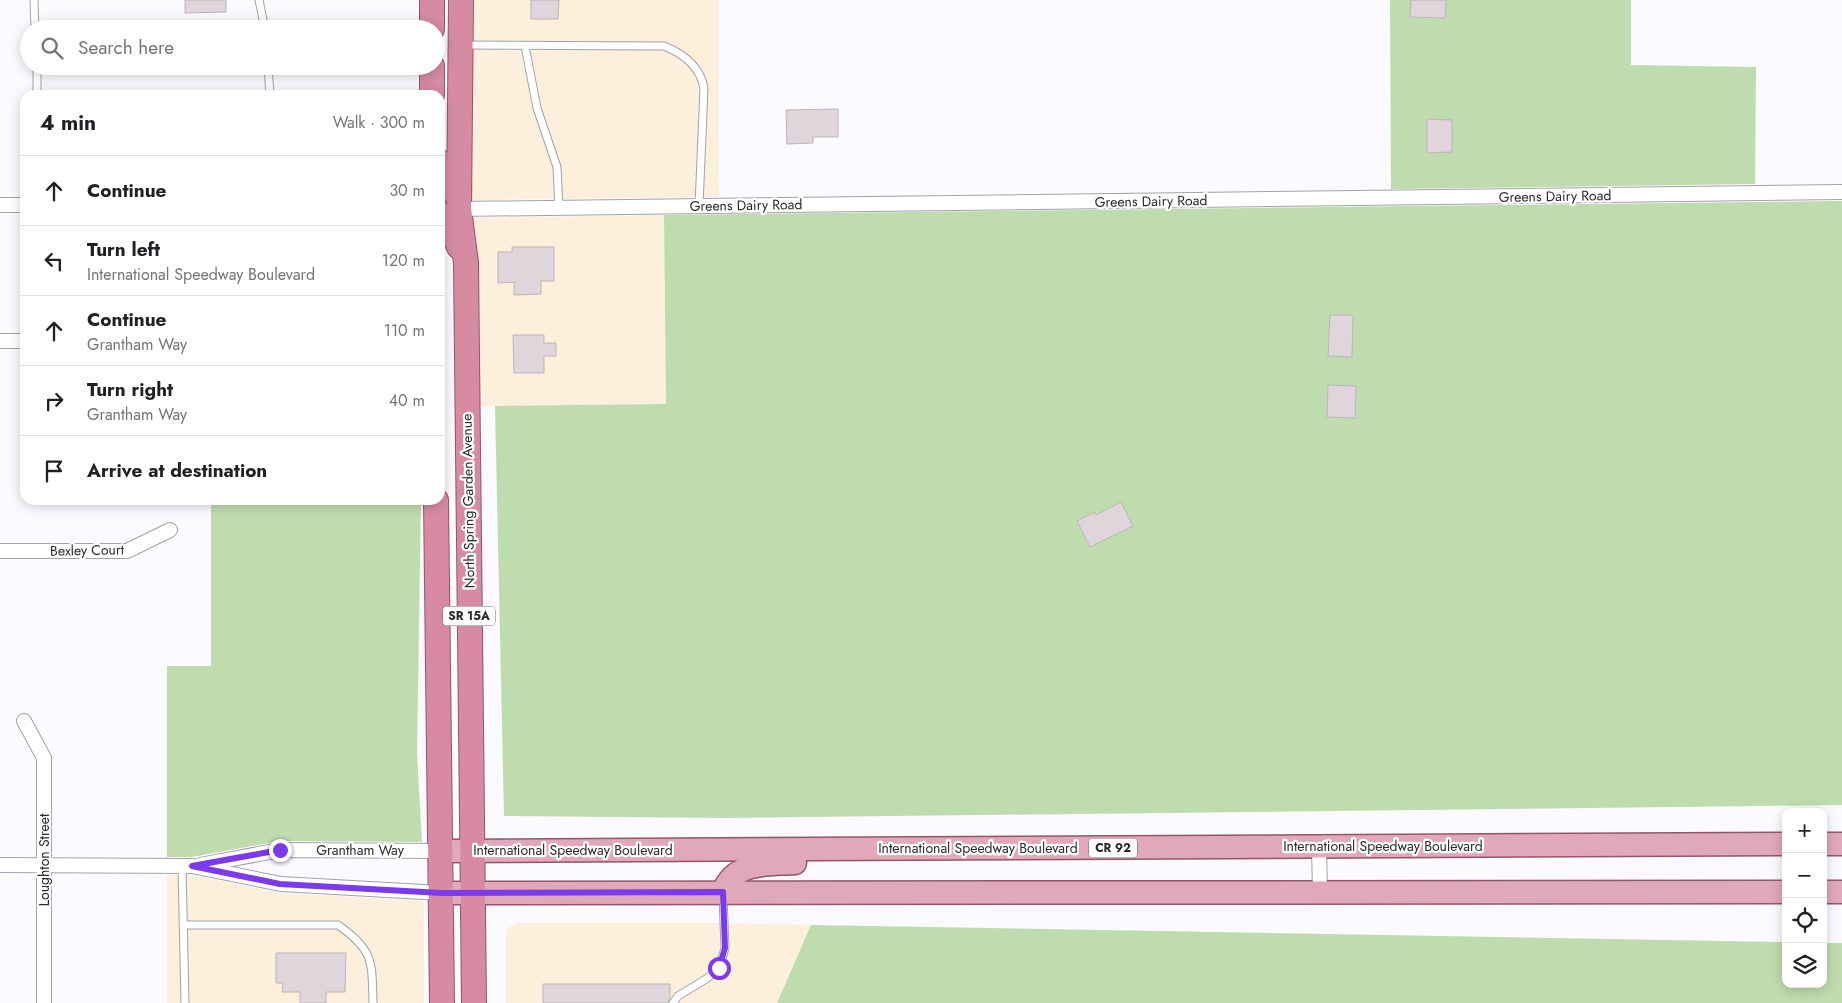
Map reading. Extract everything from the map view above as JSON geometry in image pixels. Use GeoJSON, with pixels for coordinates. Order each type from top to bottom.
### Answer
{"type":"FeatureCollection","features":[{"type":"Feature","properties":{"kind":"highway"},"geometry":{"type":"LineString","coordinates":[[432,0],[432,20]]}},
{"type":"Feature","properties":{"kind":"highway"},"geometry":{"type":"LineString","coordinates":[[450,212],[461,0]]}},
{"type":"Feature","properties":{"kind":"highway"},"geometry":{"type":"LineString","coordinates":[[432,75],[432,90]]}},
{"type":"Feature","properties":{"kind":"highway"},"geometry":{"type":"LineString","coordinates":[[445,174],[457,194],[450,212]]}},
{"type":"Feature","properties":{"kind":"highway","name":"North Spring Garden Avenue"},"geometry":{"type":"LineString","coordinates":[[450,212],[451,229],[466,263],[474,1003]]}},
{"type":"Feature","properties":{"kind":"highway","name":"SR 15A"},"geometry":{"type":"LineString","coordinates":[[436,505],[442,1003]]}},
{"type":"Feature","properties":{"kind":"main road","name":"International Speedway Boulevard"},"geometry":{"type":"LineString","coordinates":[[440,851],[1782,844]]}},
{"type":"Feature","properties":{"kind":"main road"},"geometry":{"type":"LineString","coordinates":[[1827,844],[1842,844]]}},
{"type":"Feature","properties":{"kind":"main road"},"geometry":{"type":"LineString","coordinates":[[723,892],[726,883],[735,874],[751,866],[956,848]]}},
{"type":"Feature","properties":{"kind":"main road"},"geometry":{"type":"LineString","coordinates":[[441,893],[1782,892]]}},
{"type":"Feature","properties":{"kind":"main road"},"geometry":{"type":"LineString","coordinates":[[1827,892],[1842,892]]}},
{"type":"Feature","properties":{"kind":"street","name":"Greens Dairy Road"},"geometry":{"type":"LineString","coordinates":[[450,212],[699,206],[1842,192]]}},
{"type":"Feature","properties":{"kind":"street"},"geometry":{"type":"LineString","coordinates":[[0,205],[20,205]]}},
{"type":"Feature","properties":{"kind":"street"},"geometry":{"type":"LineString","coordinates":[[0,341],[20,341]]}},
{"type":"Feature","properties":{"kind":"street","name":"Bexley Court"},"geometry":{"type":"LineString","coordinates":[[0,552],[127,551],[170,530]]}},
{"type":"Feature","properties":{"kind":"street","name":"Loughton Street"},"geometry":{"type":"LineString","coordinates":[[24,721],[44,758],[44,1003]]}},
{"type":"Feature","properties":{"kind":"street"},"geometry":{"type":"LineString","coordinates":[[1319,846],[1320,892]]}},
{"type":"Feature","properties":{"kind":"street","name":"Grantham Way"},"geometry":{"type":"LineString","coordinates":[[0,865],[187,866],[280,850],[440,851]]}},
{"type":"Feature","properties":{"kind":"street","name":"Grantham Way"},"geometry":{"type":"LineString","coordinates":[[187,866],[280,884],[441,893]]}},
{"type":"Feature","properties":{"kind":"lane"},"geometry":{"type":"LineString","coordinates":[[34,0],[35,20]]}},
{"type":"Feature","properties":{"kind":"lane"},"geometry":{"type":"LineString","coordinates":[[259,0],[263,20]]}},
{"type":"Feature","properties":{"kind":"lane"},"geometry":{"type":"LineString","coordinates":[[460,45],[664,46],[679,52],[693,64],[702,76],[704,88],[699,206]]}},
{"type":"Feature","properties":{"kind":"lane"},"geometry":{"type":"LineString","coordinates":[[525,46],[537,108],[556,167],[560,208]]}},
{"type":"Feature","properties":{"kind":"lane"},"geometry":{"type":"LineString","coordinates":[[37,75],[38,90]]}},
{"type":"Feature","properties":{"kind":"lane"},"geometry":{"type":"LineString","coordinates":[[269,75],[270,90]]}},
{"type":"Feature","properties":{"kind":"lane"},"geometry":{"type":"LineString","coordinates":[[185,1003],[184,925],[187,866]]}},
{"type":"Feature","properties":{"kind":"lane"},"geometry":{"type":"LineString","coordinates":[[672,1003],[678,996],[706,979],[719,968],[725,948],[723,892]]}},
{"type":"Feature","properties":{"kind":"lane"},"geometry":{"type":"LineString","coordinates":[[184,925],[338,925],[354,936],[365,949],[372,969],[373,1003]]}},
{"type":"Feature","properties":{"kind":"shaded area"},"geometry":{"type":"Polygon","coordinates":[[[469,0],[719,0],[719,197],[467,200],[469,0]]]}},
{"type":"Feature","properties":{"kind":"shaded area"},"geometry":{"type":"Polygon","coordinates":[[[664,215],[666,404],[475,406],[468,218],[664,215]]]}},
{"type":"Feature","properties":{"kind":"shaded area"},"geometry":{"type":"Polygon","coordinates":[[[167,875],[192,875],[280,893],[424,901],[424,1003],[167,1003],[167,875]]]}},
{"type":"Feature","properties":{"kind":"shaded area"},"geometry":{"type":"Polygon","coordinates":[[[516,923],[811,925],[777,1003],[506,1003],[506,930],[516,923]]]}},
{"type":"Feature","properties":{"kind":"green space"},"geometry":{"type":"Polygon","coordinates":[[[1390,0],[1631,0],[1631,65],[1756,67],[1755,184],[1391,189],[1390,0]]]}},
{"type":"Feature","properties":{"kind":"green space"},"geometry":{"type":"Polygon","coordinates":[[[1842,201],[1842,805],[728,818],[504,816],[495,406],[666,404],[664,215],[1842,201]]]}},
{"type":"Feature","properties":{"kind":"green space"},"geometry":{"type":"Polygon","coordinates":[[[211,505],[421,505],[417,753],[422,842],[280,841],[192,857],[167,857],[167,666],[211,666],[211,505]]]}},
{"type":"Feature","properties":{"kind":"green space"},"geometry":{"type":"Polygon","coordinates":[[[811,925],[1782,942],[1782,988],[1827,988],[1827,943],[1842,943],[1842,1003],[777,1003],[811,925]]]}},
{"type":"Feature","properties":{"kind":"building"},"geometry":{"type":"Polygon","coordinates":[[[185,0],[226,0],[226,12],[185,13],[185,0]]]}},
{"type":"Feature","properties":{"kind":"building"},"geometry":{"type":"Polygon","coordinates":[[[531,0],[559,0],[558,19],[531,19],[531,0]]]}},
{"type":"Feature","properties":{"kind":"building"},"geometry":{"type":"Polygon","coordinates":[[[1411,0],[1446,0],[1445,18],[1410,17],[1411,0]]]}},
{"type":"Feature","properties":{"kind":"building"},"geometry":{"type":"Polygon","coordinates":[[[838,109],[838,137],[813,137],[813,143],[787,144],[786,110],[838,109]]]}},
{"type":"Feature","properties":{"kind":"building"},"geometry":{"type":"Polygon","coordinates":[[[1427,119],[1452,120],[1452,152],[1427,153],[1427,119]]]}},
{"type":"Feature","properties":{"kind":"building"},"geometry":{"type":"Polygon","coordinates":[[[512,247],[554,247],[554,281],[541,281],[541,294],[514,295],[514,282],[498,283],[498,252],[512,252],[512,247]]]}},
{"type":"Feature","properties":{"kind":"building"},"geometry":{"type":"Polygon","coordinates":[[[1330,315],[1353,315],[1352,357],[1328,356],[1330,315]]]}},
{"type":"Feature","properties":{"kind":"building"},"geometry":{"type":"Polygon","coordinates":[[[513,335],[544,335],[544,343],[556,343],[556,356],[544,356],[544,373],[514,373],[513,335]]]}},
{"type":"Feature","properties":{"kind":"building"},"geometry":{"type":"Polygon","coordinates":[[[1328,385],[1356,386],[1355,418],[1327,417],[1328,385]]]}},
{"type":"Feature","properties":{"kind":"building"},"geometry":{"type":"Polygon","coordinates":[[[1121,502],[1133,526],[1090,547],[1077,521],[1095,512],[1096,515],[1121,502]]]}},
{"type":"Feature","properties":{"kind":"building"},"geometry":{"type":"Polygon","coordinates":[[[276,953],[346,953],[345,992],[326,992],[326,1003],[300,1003],[300,992],[282,992],[283,983],[276,983],[276,953]]]}},
{"type":"Feature","properties":{"kind":"building"},"geometry":{"type":"Polygon","coordinates":[[[543,984],[670,984],[670,998],[668,1003],[543,1003],[543,984]]]}},
{"type":"Feature","properties":{"kind":"route"},"geometry":{"type":"LineString","coordinates":[[280,850],[192,866],[280,884],[441,893],[723,892],[725,948],[719,968]]}}]}
